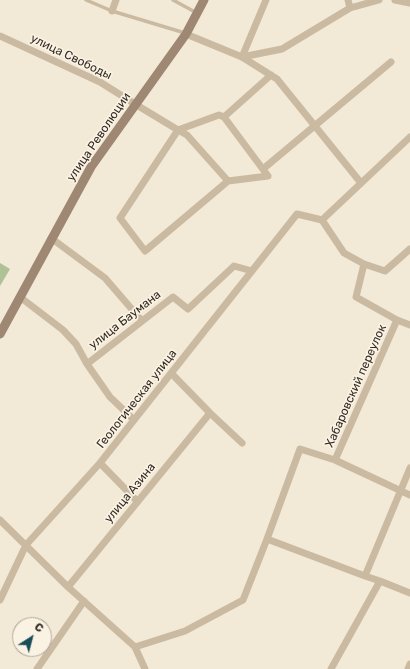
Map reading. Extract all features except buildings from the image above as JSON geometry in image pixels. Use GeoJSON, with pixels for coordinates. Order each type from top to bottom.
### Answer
{"type":"FeatureCollection","features":[{"type":"Feature","properties":{"kind":"street"},"geometry":{"type":"LineString","coordinates":[[112,11],[116,0]]}},
{"type":"Feature","properties":{"kind":"street","name":"улица Революции"},"geometry":{"type":"LineString","coordinates":[[0,334],[91,167],[186,34],[204,0]]}},
{"type":"Feature","properties":{"kind":"street"},"geometry":{"type":"LineString","coordinates":[[242,57],[266,0]]}},
{"type":"Feature","properties":{"kind":"street"},"geometry":{"type":"LineString","coordinates":[[348,0],[350,8]]}},
{"type":"Feature","properties":{"kind":"street"},"geometry":{"type":"LineString","coordinates":[[242,57],[282,49],[350,8],[379,0]]}},
{"type":"Feature","properties":{"kind":"street"},"geometry":{"type":"LineString","coordinates":[[394,0],[410,3]]}},
{"type":"Feature","properties":{"kind":"street"},"geometry":{"type":"LineString","coordinates":[[186,34],[242,57],[277,79],[361,183]]}},
{"type":"Feature","properties":{"kind":"street","name":"улица Свободы"},"geometry":{"type":"LineString","coordinates":[[0,36],[100,82],[187,135],[228,181]]}},
{"type":"Feature","properties":{"kind":"street"},"geometry":{"type":"LineString","coordinates":[[263,169],[316,127],[391,62]]}},
{"type":"Feature","properties":{"kind":"street"},"geometry":{"type":"LineString","coordinates":[[224,117],[271,75]]}},
{"type":"Feature","properties":{"kind":"street"},"geometry":{"type":"LineString","coordinates":[[219,115],[224,117],[268,176],[228,181],[145,251],[120,218],[178,130],[219,115]]}},
{"type":"Feature","properties":{"kind":"street"},"geometry":{"type":"LineString","coordinates":[[410,136],[322,220],[344,253],[364,264],[385,270],[410,249]]}},
{"type":"Feature","properties":{"kind":"street","name":"Геологическая улица"},"geometry":{"type":"LineString","coordinates":[[0,600],[26,545],[100,463],[297,214],[322,220]]}},
{"type":"Feature","properties":{"kind":"street"},"geometry":{"type":"LineString","coordinates":[[51,238],[105,278],[142,321]]}},
{"type":"Feature","properties":{"kind":"street"},"geometry":{"type":"LineString","coordinates":[[364,264],[356,297],[397,320],[410,325]]}},
{"type":"Feature","properties":{"kind":"street","name":"улица Баумана"},"geometry":{"type":"LineString","coordinates":[[87,364],[173,297],[188,309],[234,266],[252,271]]}},
{"type":"Feature","properties":{"kind":"street"},"geometry":{"type":"LineString","coordinates":[[20,297],[63,330],[76,344],[87,364],[110,397],[134,420]]}},
{"type":"Feature","properties":{"kind":"street","name":"Хабаровский переулок"},"geometry":{"type":"LineString","coordinates":[[335,460],[397,320]]}},
{"type":"Feature","properties":{"kind":"street"},"geometry":{"type":"LineString","coordinates":[[171,373],[210,414],[242,443]]}},
{"type":"Feature","properties":{"kind":"street","name":"улица Азина"},"geometry":{"type":"LineString","coordinates":[[68,587],[137,501],[210,414]]}},
{"type":"Feature","properties":{"kind":"street"},"geometry":{"type":"LineString","coordinates":[[135,647],[185,631],[243,600],[300,449],[335,460],[410,495]]}},
{"type":"Feature","properties":{"kind":"street"},"geometry":{"type":"LineString","coordinates":[[100,463],[137,501]]}},
{"type":"Feature","properties":{"kind":"street"},"geometry":{"type":"LineString","coordinates":[[365,576],[410,468]]}},
{"type":"Feature","properties":{"kind":"street"},"geometry":{"type":"LineString","coordinates":[[0,520],[68,587],[135,647],[145,669]]}},
{"type":"Feature","properties":{"kind":"street"},"geometry":{"type":"LineString","coordinates":[[267,539],[410,593]]}},
{"type":"Feature","properties":{"kind":"street"},"geometry":{"type":"LineString","coordinates":[[331,669],[380,581]]}},
{"type":"Feature","properties":{"kind":"street"},"geometry":{"type":"LineString","coordinates":[[37,669],[84,601]]}},
{"type":"Feature","properties":{"kind":"street"},"geometry":{"type":"LineString","coordinates":[[408,669],[410,664]]}},
{"type":"Feature","properties":{"kind":"lane"},"geometry":{"type":"LineString","coordinates":[[86,0],[112,11],[186,34]]}},
{"type":"Feature","properties":{"kind":"lane"},"geometry":{"type":"LineString","coordinates":[[173,0],[195,12]]}},
{"type":"Feature","properties":{"kind":"green space"},"geometry":{"type":"Polygon","coordinates":[[[0,263],[10,269],[0,286],[0,263]]]}}]}
